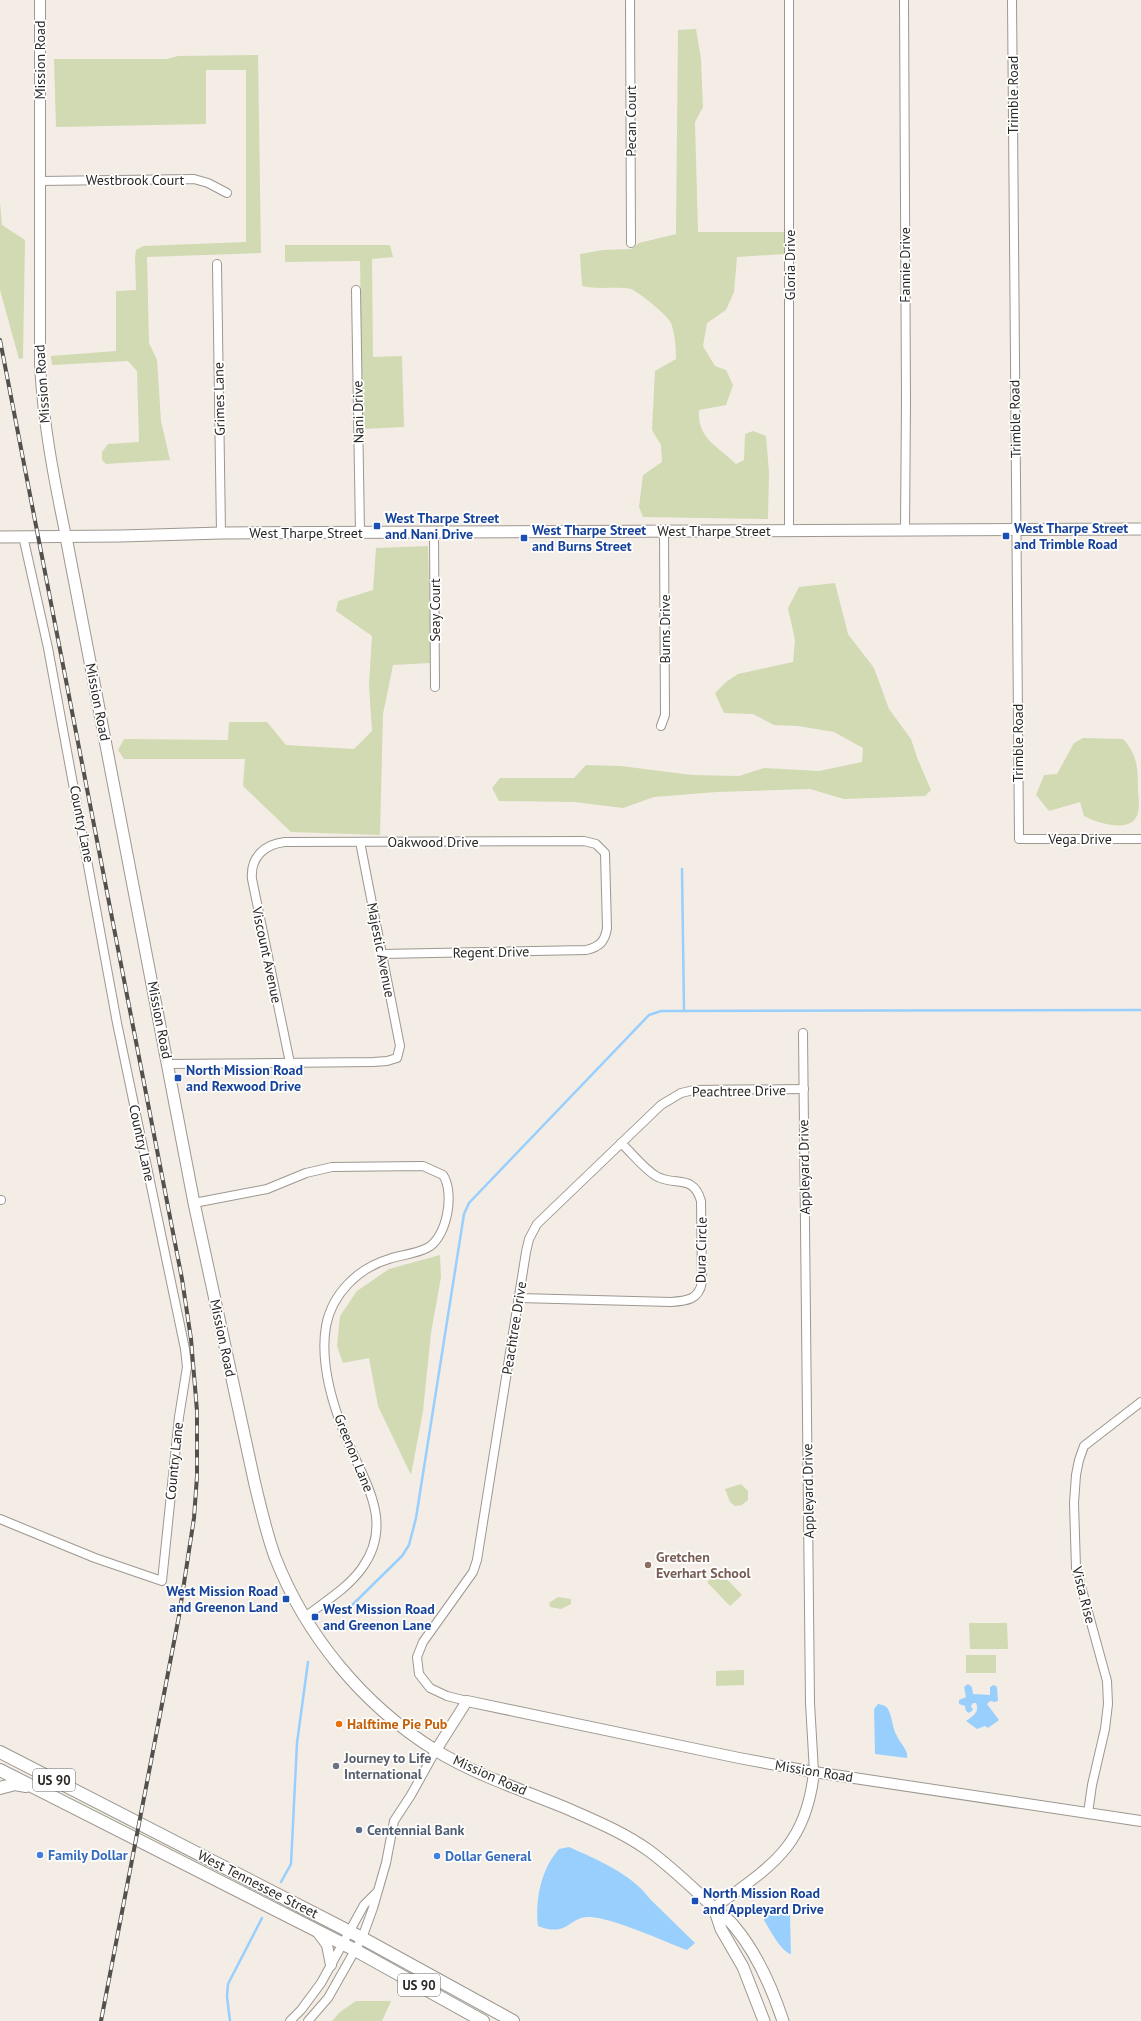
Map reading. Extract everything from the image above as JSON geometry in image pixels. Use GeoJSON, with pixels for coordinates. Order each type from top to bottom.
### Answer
{"type":"FeatureCollection","features":[{"type":"Feature","properties":{"kind":"main road","name":"West Tharpe Street"},"geometry":{"type":"LineString","coordinates":[[23,536],[66,537],[221,533],[1141,529]]}},
{"type":"Feature","properties":{"kind":"main road"},"geometry":{"type":"LineString","coordinates":[[0,533],[23,536]]}},
{"type":"Feature","properties":{"kind":"main road"},"geometry":{"type":"LineString","coordinates":[[0,537],[23,536]]}},
{"type":"Feature","properties":{"kind":"main road","name":"Mission Road"},"geometry":{"type":"LineString","coordinates":[[66,537],[194,1203],[265,1525],[282,1573],[304,1617],[334,1660],[360,1688],[406,1730],[436,1750],[466,1766],[621,1834],[648,1850],[686,1881],[714,1908]]}},
{"type":"Feature","properties":{"kind":"main road","name":"West Tennessee Street"},"geometry":{"type":"LineString","coordinates":[[0,1752],[349,1931],[513,2021]]}},
{"type":"Feature","properties":{"kind":"main road","name":"West Tennessee Street"},"geometry":{"type":"LineString","coordinates":[[0,1770],[343,1943],[483,2021]]}},
{"type":"Feature","properties":{"kind":"main road"},"geometry":{"type":"LineString","coordinates":[[0,1788],[15,1784],[33,1787]]}},
{"type":"Feature","properties":{"kind":"main road"},"geometry":{"type":"LineString","coordinates":[[222,1882],[241,1880],[244,1877]]}},
{"type":"Feature","properties":{"kind":"main road"},"geometry":{"type":"LineString","coordinates":[[239,1890],[261,1886]]}},
{"type":"Feature","properties":{"kind":"main road"},"geometry":{"type":"LineString","coordinates":[[714,1908],[720,1929],[743,1968],[764,2021]]}},
{"type":"Feature","properties":{"kind":"main road"},"geometry":{"type":"LineString","coordinates":[[714,1908],[734,1925],[748,1946],[764,1973],[783,2021]]}},
{"type":"Feature","properties":{"kind":"street","name":"Mission Road"},"geometry":{"type":"LineString","coordinates":[[40,0],[39,332],[42,406],[47,442],[66,537]]}},
{"type":"Feature","properties":{"kind":"street","name":"Pecan Court"},"geometry":{"type":"LineString","coordinates":[[630,0],[631,242]]}},
{"type":"Feature","properties":{"kind":"street","name":"Gloria Drive"},"geometry":{"type":"LineString","coordinates":[[789,0],[789,531]]}},
{"type":"Feature","properties":{"kind":"street","name":"Fannie Drive"},"geometry":{"type":"LineString","coordinates":[[904,0],[905,530]]}},
{"type":"Feature","properties":{"kind":"street","name":"Trimble Road"},"geometry":{"type":"LineString","coordinates":[[1012,0],[1019,839]]}},
{"type":"Feature","properties":{"kind":"street","name":"Westbrook Court"},"geometry":{"type":"LineString","coordinates":[[40,181],[194,179],[208,183],[227,193]]}},
{"type":"Feature","properties":{"kind":"street","name":"Grimes Lane"},"geometry":{"type":"LineString","coordinates":[[217,264],[221,533]]}},
{"type":"Feature","properties":{"kind":"street","name":"Nani Drive"},"geometry":{"type":"LineString","coordinates":[[356,290],[360,533]]}},
{"type":"Feature","properties":{"kind":"street","name":"Burns Drive"},"geometry":{"type":"LineString","coordinates":[[661,726],[665,715],[664,531]]}},
{"type":"Feature","properties":{"kind":"street","name":"Seay Court"},"geometry":{"type":"LineString","coordinates":[[434,533],[435,687]]}},
{"type":"Feature","properties":{"kind":"street","name":"Country Lane"},"geometry":{"type":"LineString","coordinates":[[0,1519],[95,1558],[162,1581],[179,1417],[187,1367],[185,1349],[117,1023],[84,834],[46,641],[23,536]]}},
{"type":"Feature","properties":{"kind":"street","name":"Vega Drive"},"geometry":{"type":"LineString","coordinates":[[1019,839],[1141,839]]}},
{"type":"Feature","properties":{"kind":"street","name":"Oakwood Drive"},"geometry":{"type":"LineString","coordinates":[[264,850],[271,845],[286,842],[584,842],[596,844],[602,848],[606,858],[607,928],[606,936],[600,945]]}},
{"type":"Feature","properties":{"kind":"street","name":"Majestic Avenue"},"geometry":{"type":"LineString","coordinates":[[290,1063],[373,1062],[387,1061],[397,1058],[400,1046],[360,842]]}},
{"type":"Feature","properties":{"kind":"street","name":"Viscount Avenue"},"geometry":{"type":"LineString","coordinates":[[264,850],[253,864],[252,879],[290,1063]]}},
{"type":"Feature","properties":{"kind":"street","name":"Regent Drive"},"geometry":{"type":"LineString","coordinates":[[382,954],[586,950],[600,945]]}},
{"type":"Feature","properties":{"kind":"street","name":"Appleyard Drive"},"geometry":{"type":"LineString","coordinates":[[714,1908],[768,1868],[790,1844],[797,1834],[806,1814],[814,1772],[810,1703],[803,1033]]}},
{"type":"Feature","properties":{"kind":"street"},"geometry":{"type":"LineString","coordinates":[[168,1064],[290,1063]]}},
{"type":"Feature","properties":{"kind":"street","name":"Peachtree Drive"},"geometry":{"type":"LineString","coordinates":[[467,1701],[439,1693],[430,1688],[419,1674],[417,1657],[423,1642],[473,1572],[477,1560],[526,1252],[532,1231],[537,1224],[661,1105],[681,1093],[694,1090],[804,1089]]}},
{"type":"Feature","properties":{"kind":"street","name":"Dura Circle"},"geometry":{"type":"LineString","coordinates":[[519,1298],[671,1302],[691,1300],[699,1292],[702,1282],[701,1202],[696,1189],[688,1183],[656,1176],[621,1143]]}},
{"type":"Feature","properties":{"kind":"street","name":"Greenon Lane"},"geometry":{"type":"LineString","coordinates":[[194,1203],[267,1189],[306,1173],[332,1167],[423,1166],[443,1175],[449,1188],[444,1226],[436,1242],[423,1250],[374,1264],[361,1272],[347,1286],[330,1312],[325,1338],[327,1374],[345,1435],[374,1502],[376,1529],[369,1556],[362,1568],[340,1590],[304,1617]]}},
{"type":"Feature","properties":{"kind":"street","name":"Vista Rise"},"geometry":{"type":"LineString","coordinates":[[1088,1813],[1092,1785],[1105,1730],[1108,1704],[1107,1681],[1076,1568],[1074,1503],[1076,1474],[1084,1446],[1141,1402]]}},
{"type":"Feature","properties":{"kind":"street","name":"Mission Road"},"geometry":{"type":"LineString","coordinates":[[467,1701],[739,1758],[814,1772],[1141,1821]]}},
{"type":"Feature","properties":{"kind":"street"},"geometry":{"type":"LineString","coordinates":[[308,2021],[328,1998],[362,1938],[373,1908],[376,1892],[386,1862],[394,1821],[467,1701]]}},
{"type":"Feature","properties":{"kind":"street"},"geometry":{"type":"LineString","coordinates":[[290,2021],[312,1997],[364,1905],[376,1892]]}},
{"type":"Feature","properties":{"kind":"street"},"geometry":{"type":"LineString","coordinates":[[316,1930],[327,1945],[331,1965]]}},
{"type":"Feature","properties":{"kind":"green space"},"geometry":{"type":"Polygon","coordinates":[[[696,29],[701,59],[703,107],[695,122],[698,232],[784,232],[785,254],[737,257],[734,292],[726,310],[707,323],[703,346],[715,366],[726,370],[733,385],[726,405],[699,410],[699,420],[705,435],[716,447],[736,464],[744,460],[745,434],[753,431],[766,436],[769,472],[768,519],[643,517],[639,507],[643,475],[662,462],[661,445],[652,430],[655,371],[676,359],[675,341],[671,323],[659,310],[631,289],[594,288],[582,286],[580,254],[603,250],[631,249],[639,243],[676,234],[678,30],[696,29]]]}},
{"type":"Feature","properties":{"kind":"green space"},"geometry":{"type":"Polygon","coordinates":[[[258,55],[261,253],[147,257],[149,343],[157,360],[161,421],[170,460],[106,464],[102,460],[102,452],[108,444],[139,442],[137,371],[128,361],[52,365],[51,356],[116,351],[116,291],[136,290],[136,250],[143,246],[246,242],[246,70],[206,70],[206,124],[56,127],[54,59],[167,59],[178,56],[258,55]]]}},
{"type":"Feature","properties":{"kind":"green space"},"geometry":{"type":"Polygon","coordinates":[[[0,202],[2,225],[25,240],[23,358],[19,359],[0,290],[0,202]]]}},
{"type":"Feature","properties":{"kind":"green space"},"geometry":{"type":"Polygon","coordinates":[[[285,245],[390,245],[393,257],[372,259],[373,357],[402,356],[404,427],[363,429],[360,261],[285,262],[285,245]]]}},
{"type":"Feature","properties":{"kind":"green space"},"geometry":{"type":"Polygon","coordinates":[[[428,546],[431,663],[393,665],[383,714],[380,835],[291,832],[243,786],[245,759],[124,759],[118,750],[124,739],[228,740],[229,722],[267,722],[286,745],[354,749],[372,731],[369,685],[372,636],[336,611],[338,601],[373,590],[376,548],[428,546]]]}},
{"type":"Feature","properties":{"kind":"green space"},"geometry":{"type":"Polygon","coordinates":[[[835,583],[848,634],[874,668],[889,709],[911,739],[931,790],[925,796],[844,799],[810,789],[717,792],[654,797],[623,808],[574,802],[499,801],[492,788],[500,778],[574,778],[586,765],[621,766],[692,775],[739,776],[764,768],[819,771],[862,762],[863,748],[834,732],[798,726],[774,725],[753,714],[724,713],[715,693],[726,682],[738,674],[793,662],[795,640],[788,608],[799,587],[835,583]]]}},
{"type":"Feature","properties":{"kind":"green space"},"geometry":{"type":"Polygon","coordinates":[[[1083,738],[1123,739],[1131,750],[1136,762],[1138,774],[1139,806],[1135,819],[1130,823],[1114,825],[1097,822],[1084,816],[1080,802],[1049,811],[1036,795],[1044,775],[1057,774],[1074,743],[1083,738]]]}},
{"type":"Feature","properties":{"kind":"green space"},"geometry":{"type":"Polygon","coordinates":[[[440,1255],[441,1277],[431,1333],[423,1411],[411,1475],[378,1406],[369,1358],[343,1363],[337,1346],[340,1316],[357,1291],[389,1269],[440,1255]]]}},
{"type":"Feature","properties":{"kind":"green space"},"geometry":{"type":"Polygon","coordinates":[[[741,1484],[748,1491],[748,1500],[742,1505],[735,1506],[730,1502],[725,1489],[741,1484]]]}},
{"type":"Feature","properties":{"kind":"green space"},"geometry":{"type":"Polygon","coordinates":[[[719,1571],[742,1595],[730,1606],[707,1582],[719,1571]]]}},
{"type":"Feature","properties":{"kind":"green space"},"geometry":{"type":"Polygon","coordinates":[[[558,1597],[571,1599],[571,1604],[561,1609],[550,1607],[549,1603],[558,1597]]]}},
{"type":"Feature","properties":{"kind":"green space"},"geometry":{"type":"Polygon","coordinates":[[[969,1623],[1007,1623],[1008,1649],[970,1649],[969,1623]]]}},
{"type":"Feature","properties":{"kind":"green space"},"geometry":{"type":"Polygon","coordinates":[[[966,1655],[996,1655],[996,1673],[966,1673],[966,1655]]]}},
{"type":"Feature","properties":{"kind":"green space"},"geometry":{"type":"Polygon","coordinates":[[[744,1670],[744,1685],[716,1686],[716,1671],[744,1670]]]}},
{"type":"Feature","properties":{"kind":"green space"},"geometry":{"type":"Polygon","coordinates":[[[356,2001],[391,2001],[382,2021],[332,2021],[340,2012],[356,2001]]]}},
{"type":"Feature","properties":{"kind":"water"},"geometry":{"type":"Polygon","coordinates":[[[968,1684],[972,1687],[973,1694],[990,1695],[990,1687],[994,1685],[997,1687],[998,1701],[990,1701],[987,1704],[999,1720],[988,1728],[985,1726],[977,1729],[966,1721],[975,1714],[977,1709],[976,1703],[973,1703],[971,1706],[973,1710],[969,1713],[966,1711],[965,1706],[959,1704],[959,1700],[966,1697],[964,1687],[968,1684]]]}},
{"type":"Feature","properties":{"kind":"water"},"geometry":{"type":"Polygon","coordinates":[[[878,1704],[885,1706],[888,1709],[895,1733],[906,1750],[907,1758],[875,1754],[874,1709],[878,1704]]]}},
{"type":"Feature","properties":{"kind":"water"},"geometry":{"type":"Polygon","coordinates":[[[569,1847],[613,1868],[634,1882],[695,1943],[687,1950],[638,1930],[600,1918],[583,1918],[556,1930],[538,1926],[537,1906],[544,1875],[559,1849],[569,1847]]]}},
{"type":"Feature","properties":{"kind":"water"},"geometry":{"type":"Polygon","coordinates":[[[770,1908],[790,1915],[791,1954],[783,1949],[779,1944],[764,1920],[764,1916],[770,1908]]]}},
{"type":"Feature","properties":{"kind":"waterway"},"geometry":{"type":"LineString","coordinates":[[682,869],[684,1011]]}},
{"type":"Feature","properties":{"kind":"waterway"},"geometry":{"type":"LineString","coordinates":[[344,1613],[402,1556],[409,1545],[416,1518],[464,1214],[469,1203],[649,1015],[661,1011],[1141,1010]]}},
{"type":"Feature","properties":{"kind":"waterway"},"geometry":{"type":"LineString","coordinates":[[281,1882],[291,1864],[297,1743],[308,1662]]}},
{"type":"Feature","properties":{"kind":"waterway"},"geometry":{"type":"LineString","coordinates":[[230,2021],[227,1997],[228,1984],[262,1918]]}},
{"type":"Feature","properties":{"kind":"railway"},"geometry":{"type":"LineString","coordinates":[[0,340],[182,1279],[191,1339],[197,1411],[197,1476],[194,1518],[179,1616],[101,2021]]}},
{"type":"Feature","properties":{"kind":"place","name":"West Tharpe Street and Nani Drive"},"geometry":{"type":"Point","coordinates":[377,526]}},
{"type":"Feature","properties":{"kind":"place","name":"West Tharpe Street and Trimble Road"},"geometry":{"type":"Point","coordinates":[1006,536]}},
{"type":"Feature","properties":{"kind":"place","name":"West Tharpe Street and Burns Street"},"geometry":{"type":"Point","coordinates":[524,538]}},
{"type":"Feature","properties":{"kind":"place","name":"North Mission Road and Rexwood Drive"},"geometry":{"type":"Point","coordinates":[178,1078]}},
{"type":"Feature","properties":{"kind":"place","name":"Gretchen Everhart School"},"geometry":{"type":"Point","coordinates":[648,1565]}},
{"type":"Feature","properties":{"kind":"place","name":"West Mission Road and Greenon Land"},"geometry":{"type":"Point","coordinates":[286,1599]}},
{"type":"Feature","properties":{"kind":"place","name":"West Mission Road and Greenon Lane"},"geometry":{"type":"Point","coordinates":[315,1617]}},
{"type":"Feature","properties":{"kind":"place","name":"Halftime Pie Pub"},"geometry":{"type":"Point","coordinates":[339,1724]}},
{"type":"Feature","properties":{"kind":"place","name":"Journey to Life International"},"geometry":{"type":"Point","coordinates":[336,1766]}},
{"type":"Feature","properties":{"kind":"place","name":"Centennial Bank"},"geometry":{"type":"Point","coordinates":[359,1830]}},
{"type":"Feature","properties":{"kind":"place","name":"Family Dollar"},"geometry":{"type":"Point","coordinates":[40,1855]}},
{"type":"Feature","properties":{"kind":"place","name":"Dollar General"},"geometry":{"type":"Point","coordinates":[437,1856]}},
{"type":"Feature","properties":{"kind":"place","name":"North Mission Road and Appleyard Drive"},"geometry":{"type":"Point","coordinates":[695,1901]}}]}
